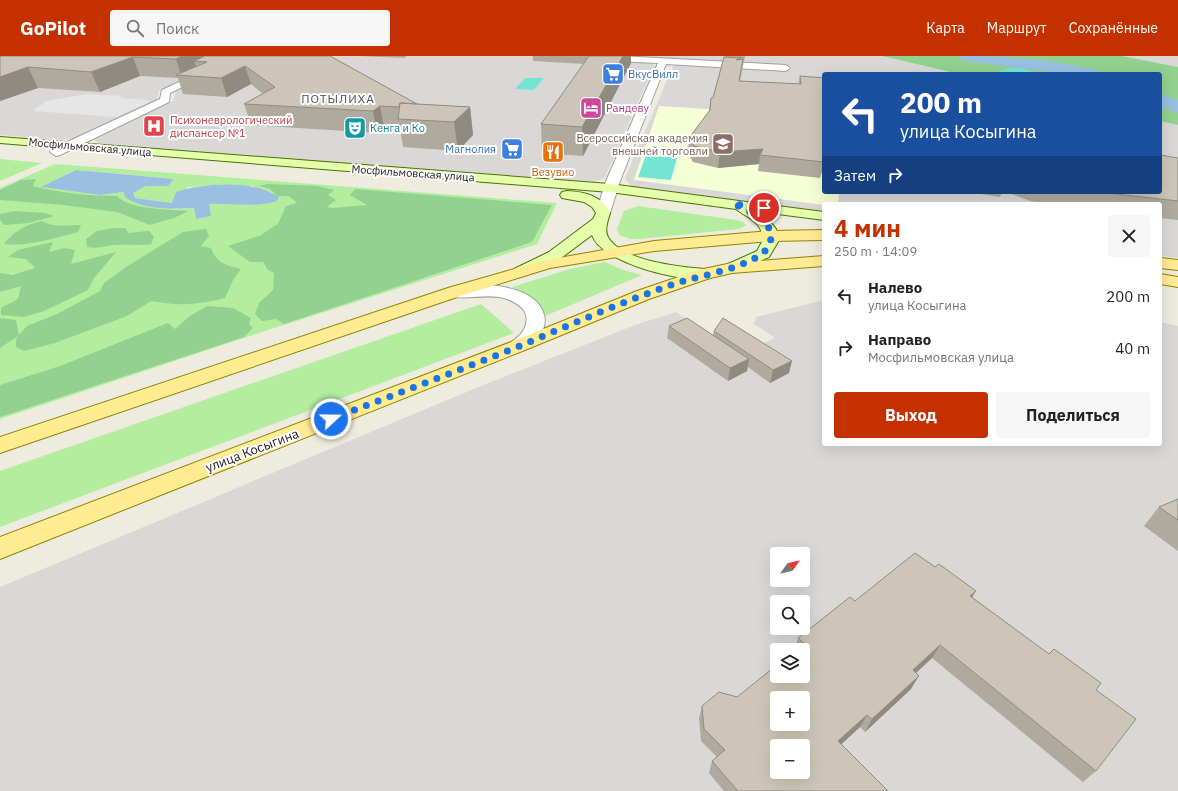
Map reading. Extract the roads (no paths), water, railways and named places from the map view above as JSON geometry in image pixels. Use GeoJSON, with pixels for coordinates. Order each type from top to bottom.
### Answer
{"type":"FeatureCollection","features":[{"type":"Feature","properties":{"kind":"main road","name":"Мосфильмовская улица"},"geometry":{"type":"LineString","coordinates":[[0,140],[610,188],[822,216]]}},
{"type":"Feature","properties":{"kind":"main road","name":"Мосфильмовская улица"},"geometry":{"type":"LineString","coordinates":[[0,148],[576,196],[594,201],[600,206],[601,218]]}},
{"type":"Feature","properties":{"kind":"main road"},"geometry":{"type":"LineString","coordinates":[[520,272],[555,255],[601,218],[629,198],[656,194]]}},
{"type":"Feature","properties":{"kind":"main road"},"geometry":{"type":"LineString","coordinates":[[733,204],[748,209],[762,218],[769,229],[771,236]]}},
{"type":"Feature","properties":{"kind":"main road","name":"улица Косыгина"},"geometry":{"type":"LineString","coordinates":[[601,218],[598,229],[603,241],[616,252],[654,267],[705,274]]}},
{"type":"Feature","properties":{"kind":"main road"},"geometry":{"type":"LineString","coordinates":[[0,445],[454,292],[520,272],[574,258],[654,246],[771,236],[822,235]]}},
{"type":"Feature","properties":{"kind":"main road","name":"улица Косыгина"},"geometry":{"type":"LineString","coordinates":[[732,268],[762,254],[769,245],[771,236]]}},
{"type":"Feature","properties":{"kind":"main road","name":"улица Косыгина"},"geometry":{"type":"LineString","coordinates":[[0,548],[518,346],[643,295],[705,274],[732,268],[822,261]]}},
{"type":"Feature","properties":{"kind":"main road"},"geometry":{"type":"LineString","coordinates":[[1162,263],[1178,265]]}},
{"type":"Feature","properties":{"kind":"main road"},"geometry":{"type":"LineString","coordinates":[[1162,279],[1178,282]]}},
{"type":"Feature","properties":{"kind":"street"},"geometry":{"type":"LineString","coordinates":[[56,152],[165,100],[165,92],[240,56]]}},
{"type":"Feature","properties":{"kind":"street"},"geometry":{"type":"LineString","coordinates":[[573,56],[786,68]]}},
{"type":"Feature","properties":{"kind":"street"},"geometry":{"type":"LineString","coordinates":[[601,218],[610,188],[663,61]]}},
{"type":"Feature","properties":{"kind":"street"},"geometry":{"type":"LineString","coordinates":[[454,292],[493,291],[512,295],[526,302],[534,312],[535,324],[529,336],[518,346]]}},
{"type":"Feature","properties":{"kind":"waterway"},"geometry":{"type":"LineString","coordinates":[[966,56],[1057,67],[1081,72]]}},
{"type":"Feature","properties":{"kind":"waterway"},"geometry":{"type":"LineString","coordinates":[[1162,101],[1178,107]]}},
{"type":"Feature","properties":{"kind":"place","name":"ВкусВилл"},"geometry":{"type":"Point","coordinates":[613,74]}},
{"type":"Feature","properties":{"kind":"place","name":"Рандеву"},"geometry":{"type":"Point","coordinates":[591,108]}},
{"type":"Feature","properties":{"kind":"place","name":"Психоневрологический диспансер №1"},"geometry":{"type":"Point","coordinates":[154,126]}},
{"type":"Feature","properties":{"kind":"place","name":"Кенга и Ко"},"geometry":{"type":"Point","coordinates":[355,128]}},
{"type":"Feature","properties":{"kind":"place","name":"Всероссийская академия внешней торговли"},"geometry":{"type":"Point","coordinates":[723,144]}},
{"type":"Feature","properties":{"kind":"place","name":"Магнолия"},"geometry":{"type":"Point","coordinates":[512,149]}},
{"type":"Feature","properties":{"kind":"place","name":"Везувио"},"geometry":{"type":"Point","coordinates":[553,152]}},
{"type":"Feature","properties":{"kind":"district","name":"ПОТЫЛИХА"},"geometry":{"type":"Point","coordinates":[338,99]}}]}
